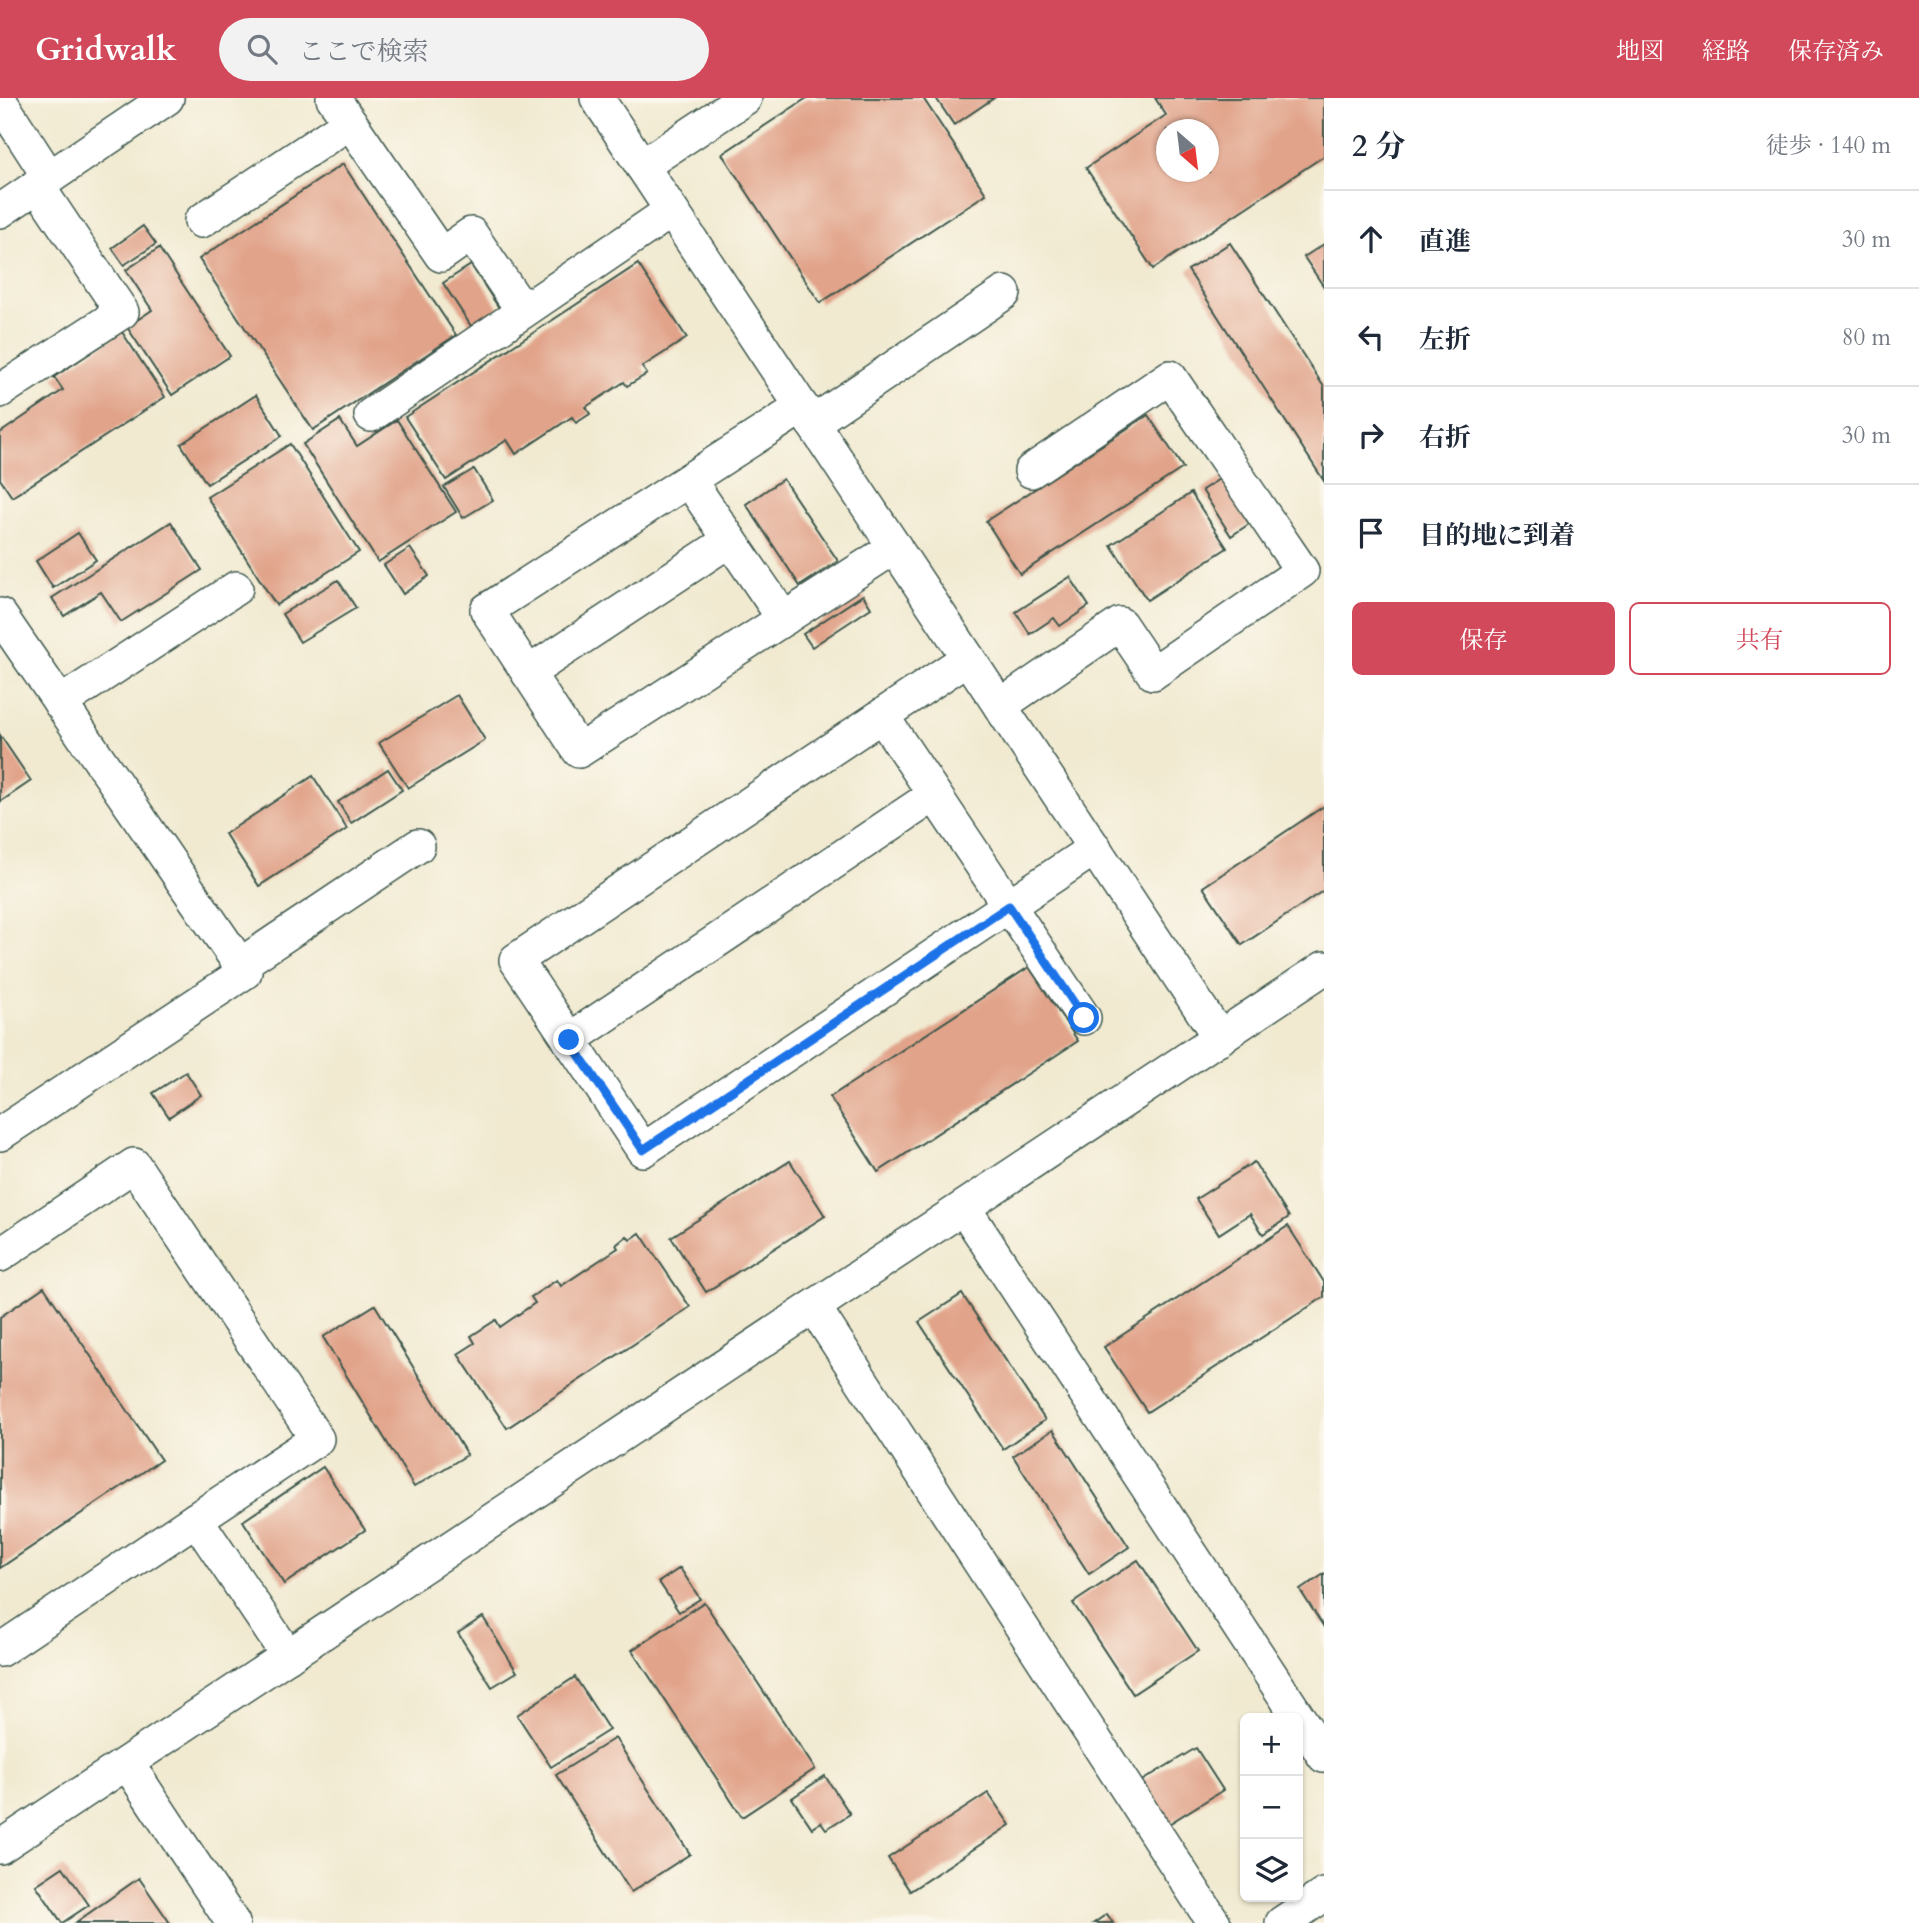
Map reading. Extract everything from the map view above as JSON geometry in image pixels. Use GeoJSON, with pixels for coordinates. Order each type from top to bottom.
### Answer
{"type":"FeatureCollection","features":[{"type":"Feature","properties":{"kind":"street"},"geometry":{"type":"LineString","coordinates":[[0,211],[167,98]]}},
{"type":"Feature","properties":{"kind":"street"},"geometry":{"type":"LineString","coordinates":[[597,98],[1220,1038]]}},
{"type":"Feature","properties":{"kind":"street"},"geometry":{"type":"LineString","coordinates":[[642,166],[745,98]]}},
{"type":"Feature","properties":{"kind":"street"},"geometry":{"type":"LineString","coordinates":[[0,101],[43,181],[122,312],[0,391]]}},
{"type":"Feature","properties":{"kind":"street"},"geometry":{"type":"LineString","coordinates":[[201,221],[342,110],[441,255],[471,234],[523,311]]}},
{"type":"Feature","properties":{"kind":"street"},"geometry":{"type":"LineString","coordinates":[[371,415],[671,211]]}},
{"type":"Feature","properties":{"kind":"street"},"geometry":{"type":"LineString","coordinates":[[895,547],[579,751],[487,610],[688,480],[807,415],[1004,293]]}},
{"type":"Feature","properties":{"kind":"street"},"geometry":{"type":"LineString","coordinates":[[1000,706],[1120,624],[1153,673],[1302,571],[1170,377],[1031,471]]}},
{"type":"Feature","properties":{"kind":"street"},"geometry":{"type":"LineString","coordinates":[[688,480],[784,619]]}},
{"type":"Feature","properties":{"kind":"street"},"geometry":{"type":"LineString","coordinates":[[528,673],[730,540]]}},
{"type":"Feature","properties":{"kind":"street"},"geometry":{"type":"LineString","coordinates":[[60,702],[236,588]]}},
{"type":"Feature","properties":{"kind":"street"},"geometry":{"type":"LineString","coordinates":[[0,615],[245,972],[0,1134]]}},
{"type":"Feature","properties":{"kind":"street"},"geometry":{"type":"LineString","coordinates":[[968,658],[516,960],[569,1040],[643,1150],[1095,849]]}},
{"type":"Feature","properties":{"kind":"street"},"geometry":{"type":"LineString","coordinates":[[882,716],[1084,1018]]}},
{"type":"Feature","properties":{"kind":"street"},"geometry":{"type":"LineString","coordinates":[[569,1040],[934,795]]}},
{"type":"Feature","properties":{"kind":"street"},"geometry":{"type":"LineString","coordinates":[[240,965],[418,846]]}},
{"type":"Feature","properties":{"kind":"street"},"geometry":{"type":"LineString","coordinates":[[0,1847],[1324,968]]}},
{"type":"Feature","properties":{"kind":"street"},"geometry":{"type":"LineString","coordinates":[[0,1255],[134,1165],[317,1439],[0,1650]]}},
{"type":"Feature","properties":{"kind":"street"},"geometry":{"type":"LineString","coordinates":[[964,1208],[1324,1756]]}},
{"type":"Feature","properties":{"kind":"street"},"geometry":{"type":"LineString","coordinates":[[814,1307],[1214,1923]]}},
{"type":"Feature","properties":{"kind":"street"},"geometry":{"type":"LineString","coordinates":[[197,1519],[288,1656]]}},
{"type":"Feature","properties":{"kind":"street"},"geometry":{"type":"LineString","coordinates":[[127,1763],[233,1923]]}},
{"type":"Feature","properties":{"kind":"street"},"geometry":{"type":"LineString","coordinates":[[1282,1923],[1324,1895]]}},
{"type":"Feature","properties":{"kind":"building"},"geometry":{"type":"Polygon","coordinates":[[[807,98],[923,98],[986,194],[820,303],[722,154],[807,98]]]}},
{"type":"Feature","properties":{"kind":"building"},"geometry":{"type":"Polygon","coordinates":[[[936,98],[994,98],[954,125],[936,98]]]}},
{"type":"Feature","properties":{"kind":"building"},"geometry":{"type":"Polygon","coordinates":[[[1155,98],[1324,98],[1324,156],[1153,269],[1086,168],[1156,122],[1156,182],[1219,182],[1219,119],[1160,119],[1166,115],[1155,98]]]}},
{"type":"Feature","properties":{"kind":"building"},"geometry":{"type":"Polygon","coordinates":[[[343,164],[456,335],[313,430],[199,259],[343,164]]]}},
{"type":"Feature","properties":{"kind":"building"},"geometry":{"type":"Polygon","coordinates":[[[143,226],[156,244],[124,265],[112,248],[143,226]]]}},
{"type":"Feature","properties":{"kind":"building"},"geometry":{"type":"Polygon","coordinates":[[[1230,243],[1324,387],[1324,481],[1188,270],[1230,243]]]}},
{"type":"Feature","properties":{"kind":"building"},"geometry":{"type":"Polygon","coordinates":[[[1324,244],[1324,287],[1304,257],[1324,244]]]}},
{"type":"Feature","properties":{"kind":"building"},"geometry":{"type":"Polygon","coordinates":[[[159,248],[230,356],[172,395],[127,327],[152,310],[126,270],[159,248]]]}},
{"type":"Feature","properties":{"kind":"building"},"geometry":{"type":"Polygon","coordinates":[[[638,264],[687,338],[642,367],[647,374],[627,386],[624,382],[586,407],[590,414],[576,423],[572,417],[516,454],[507,440],[446,480],[405,417],[638,264]]]}},
{"type":"Feature","properties":{"kind":"building"},"geometry":{"type":"Polygon","coordinates":[[[471,265],[499,308],[471,326],[443,283],[471,265]]]}},
{"type":"Feature","properties":{"kind":"building"},"geometry":{"type":"Polygon","coordinates":[[[122,332],[165,397],[12,497],[0,479],[0,433],[63,390],[54,377],[122,332]]]}},
{"type":"Feature","properties":{"kind":"building"},"geometry":{"type":"Polygon","coordinates":[[[256,395],[282,436],[207,484],[181,444],[256,395]]]}},
{"type":"Feature","properties":{"kind":"building"},"geometry":{"type":"Polygon","coordinates":[[[1148,415],[1183,468],[1020,574],[986,521],[1148,415]]]}},
{"type":"Feature","properties":{"kind":"building"},"geometry":{"type":"Polygon","coordinates":[[[340,420],[357,446],[397,420],[456,512],[378,562],[303,444],[340,420]]]}},
{"type":"Feature","properties":{"kind":"building"},"geometry":{"type":"Polygon","coordinates":[[[290,444],[359,552],[276,605],[207,497],[290,444]]]}},
{"type":"Feature","properties":{"kind":"building"},"geometry":{"type":"Polygon","coordinates":[[[474,469],[493,500],[463,518],[444,487],[474,469]]]}},
{"type":"Feature","properties":{"kind":"building"},"geometry":{"type":"Polygon","coordinates":[[[1221,478],[1249,524],[1231,536],[1202,490],[1221,478]]]}},
{"type":"Feature","properties":{"kind":"building"},"geometry":{"type":"Polygon","coordinates":[[[783,479],[838,561],[800,586],[746,504],[783,479]]]}},
{"type":"Feature","properties":{"kind":"building"},"geometry":{"type":"Polygon","coordinates":[[[1191,493],[1227,548],[1147,600],[1111,545],[1191,493]]]}},
{"type":"Feature","properties":{"kind":"building"},"geometry":{"type":"Polygon","coordinates":[[[171,522],[202,570],[121,622],[101,592],[64,616],[52,598],[171,522]]]}},
{"type":"Feature","properties":{"kind":"building"},"geometry":{"type":"Polygon","coordinates":[[[78,533],[96,560],[53,588],[36,561],[78,533]]]}},
{"type":"Feature","properties":{"kind":"building"},"geometry":{"type":"Polygon","coordinates":[[[410,548],[429,576],[403,594],[384,565],[410,548]]]}},
{"type":"Feature","properties":{"kind":"building"},"geometry":{"type":"Polygon","coordinates":[[[1070,577],[1089,606],[1060,626],[1054,618],[1030,634],[1016,612],[1070,577]]]}},
{"type":"Feature","properties":{"kind":"building"},"geometry":{"type":"Polygon","coordinates":[[[338,580],[356,608],[300,642],[282,614],[338,580]]]}},
{"type":"Feature","properties":{"kind":"building"},"geometry":{"type":"Polygon","coordinates":[[[863,595],[871,608],[812,647],[803,634],[863,595]]]}},
{"type":"Feature","properties":{"kind":"building"},"geometry":{"type":"Polygon","coordinates":[[[457,695],[485,740],[408,788],[379,743],[457,695]]]}},
{"type":"Feature","properties":{"kind":"building"},"geometry":{"type":"Polygon","coordinates":[[[0,735],[31,781],[0,802],[0,735]]]}},
{"type":"Feature","properties":{"kind":"building"},"geometry":{"type":"Polygon","coordinates":[[[388,769],[402,790],[351,823],[338,802],[388,769]]]}},
{"type":"Feature","properties":{"kind":"building"},"geometry":{"type":"Polygon","coordinates":[[[313,776],[347,829],[259,886],[225,834],[313,776]]]}},
{"type":"Feature","properties":{"kind":"building"},"geometry":{"type":"Polygon","coordinates":[[[1324,806],[1324,890],[1242,945],[1203,887],[1324,806]]]}},
{"type":"Feature","properties":{"kind":"building"},"geometry":{"type":"Polygon","coordinates":[[[1029,967],[1078,1041],[878,1172],[830,1097],[1029,967]]]}},
{"type":"Feature","properties":{"kind":"building"},"geometry":{"type":"Polygon","coordinates":[[[186,1072],[201,1095],[169,1117],[153,1093],[186,1072]]]}},
{"type":"Feature","properties":{"kind":"building"},"geometry":{"type":"Polygon","coordinates":[[[790,1161],[825,1216],[706,1292],[671,1237],[790,1161]]]}},
{"type":"Feature","properties":{"kind":"building"},"geometry":{"type":"Polygon","coordinates":[[[1254,1162],[1289,1217],[1263,1234],[1250,1214],[1219,1234],[1196,1199],[1254,1162]]]}},
{"type":"Feature","properties":{"kind":"building"},"geometry":{"type":"Polygon","coordinates":[[[1288,1226],[1324,1282],[1324,1297],[1147,1412],[1104,1347],[1288,1226]]]}},
{"type":"Feature","properties":{"kind":"building"},"geometry":{"type":"Polygon","coordinates":[[[640,1233],[690,1307],[507,1428],[458,1354],[475,1343],[471,1336],[496,1320],[500,1327],[535,1303],[531,1297],[557,1280],[561,1286],[618,1248],[616,1245],[627,1236],[630,1240],[640,1233]]]}},
{"type":"Feature","properties":{"kind":"building"},"geometry":{"type":"Polygon","coordinates":[[[44,1287],[161,1460],[0,1568],[0,1317],[44,1287]]]}},
{"type":"Feature","properties":{"kind":"building"},"geometry":{"type":"Polygon","coordinates":[[[962,1294],[1045,1420],[1003,1449],[919,1322],[962,1294]]]}},
{"type":"Feature","properties":{"kind":"building"},"geometry":{"type":"Polygon","coordinates":[[[375,1305],[467,1455],[414,1487],[323,1337],[375,1305]]]}},
{"type":"Feature","properties":{"kind":"building"},"geometry":{"type":"Polygon","coordinates":[[[1053,1430],[1129,1547],[1089,1574],[1013,1456],[1053,1430]]]}},
{"type":"Feature","properties":{"kind":"building"},"geometry":{"type":"Polygon","coordinates":[[[323,1467],[365,1530],[284,1584],[243,1521],[323,1467]]]}},
{"type":"Feature","properties":{"kind":"building"},"geometry":{"type":"Polygon","coordinates":[[[1138,1560],[1198,1651],[1133,1694],[1073,1603],[1138,1560]]]}},
{"type":"Feature","properties":{"kind":"building"},"geometry":{"type":"Polygon","coordinates":[[[680,1568],[700,1599],[679,1612],[659,1582],[680,1568]]]}},
{"type":"Feature","properties":{"kind":"building"},"geometry":{"type":"Polygon","coordinates":[[[1324,1574],[1324,1627],[1300,1590],[1324,1574]]]}},
{"type":"Feature","properties":{"kind":"building"},"geometry":{"type":"Polygon","coordinates":[[[704,1602],[815,1769],[742,1817],[632,1650],[704,1602]]]}},
{"type":"Feature","properties":{"kind":"building"},"geometry":{"type":"Polygon","coordinates":[[[483,1617],[517,1672],[492,1687],[458,1633],[483,1617]]]}},
{"type":"Feature","properties":{"kind":"building"},"geometry":{"type":"Polygon","coordinates":[[[575,1677],[609,1730],[551,1767],[517,1715],[575,1677]]]}},
{"type":"Feature","properties":{"kind":"building"},"geometry":{"type":"Polygon","coordinates":[[[615,1738],[690,1854],[631,1892],[556,1775],[615,1738]]]}},
{"type":"Feature","properties":{"kind":"building"},"geometry":{"type":"Polygon","coordinates":[[[1196,1748],[1223,1790],[1167,1825],[1140,1782],[1196,1748]]]}},
{"type":"Feature","properties":{"kind":"building"},"geometry":{"type":"Polygon","coordinates":[[[825,1776],[850,1814],[826,1829],[821,1822],[812,1828],[792,1798],[825,1776]]]}},
{"type":"Feature","properties":{"kind":"building"},"geometry":{"type":"Polygon","coordinates":[[[988,1793],[1010,1825],[910,1891],[888,1858],[988,1793]]]}},
{"type":"Feature","properties":{"kind":"building"},"geometry":{"type":"Polygon","coordinates":[[[63,1867],[89,1905],[62,1923],[36,1885],[63,1867]]]}},
{"type":"Feature","properties":{"kind":"building"},"geometry":{"type":"Polygon","coordinates":[[[139,1878],[170,1923],[75,1923],[139,1878]]]}},
{"type":"Feature","properties":{"kind":"building"},"geometry":{"type":"Polygon","coordinates":[[[1107,1914],[1113,1923],[1094,1923],[1107,1914]]]}},
{"type":"Feature","properties":{"kind":"route"},"geometry":{"type":"LineString","coordinates":[[569,1040],[643,1150],[1009,906],[1084,1018]]}}]}
